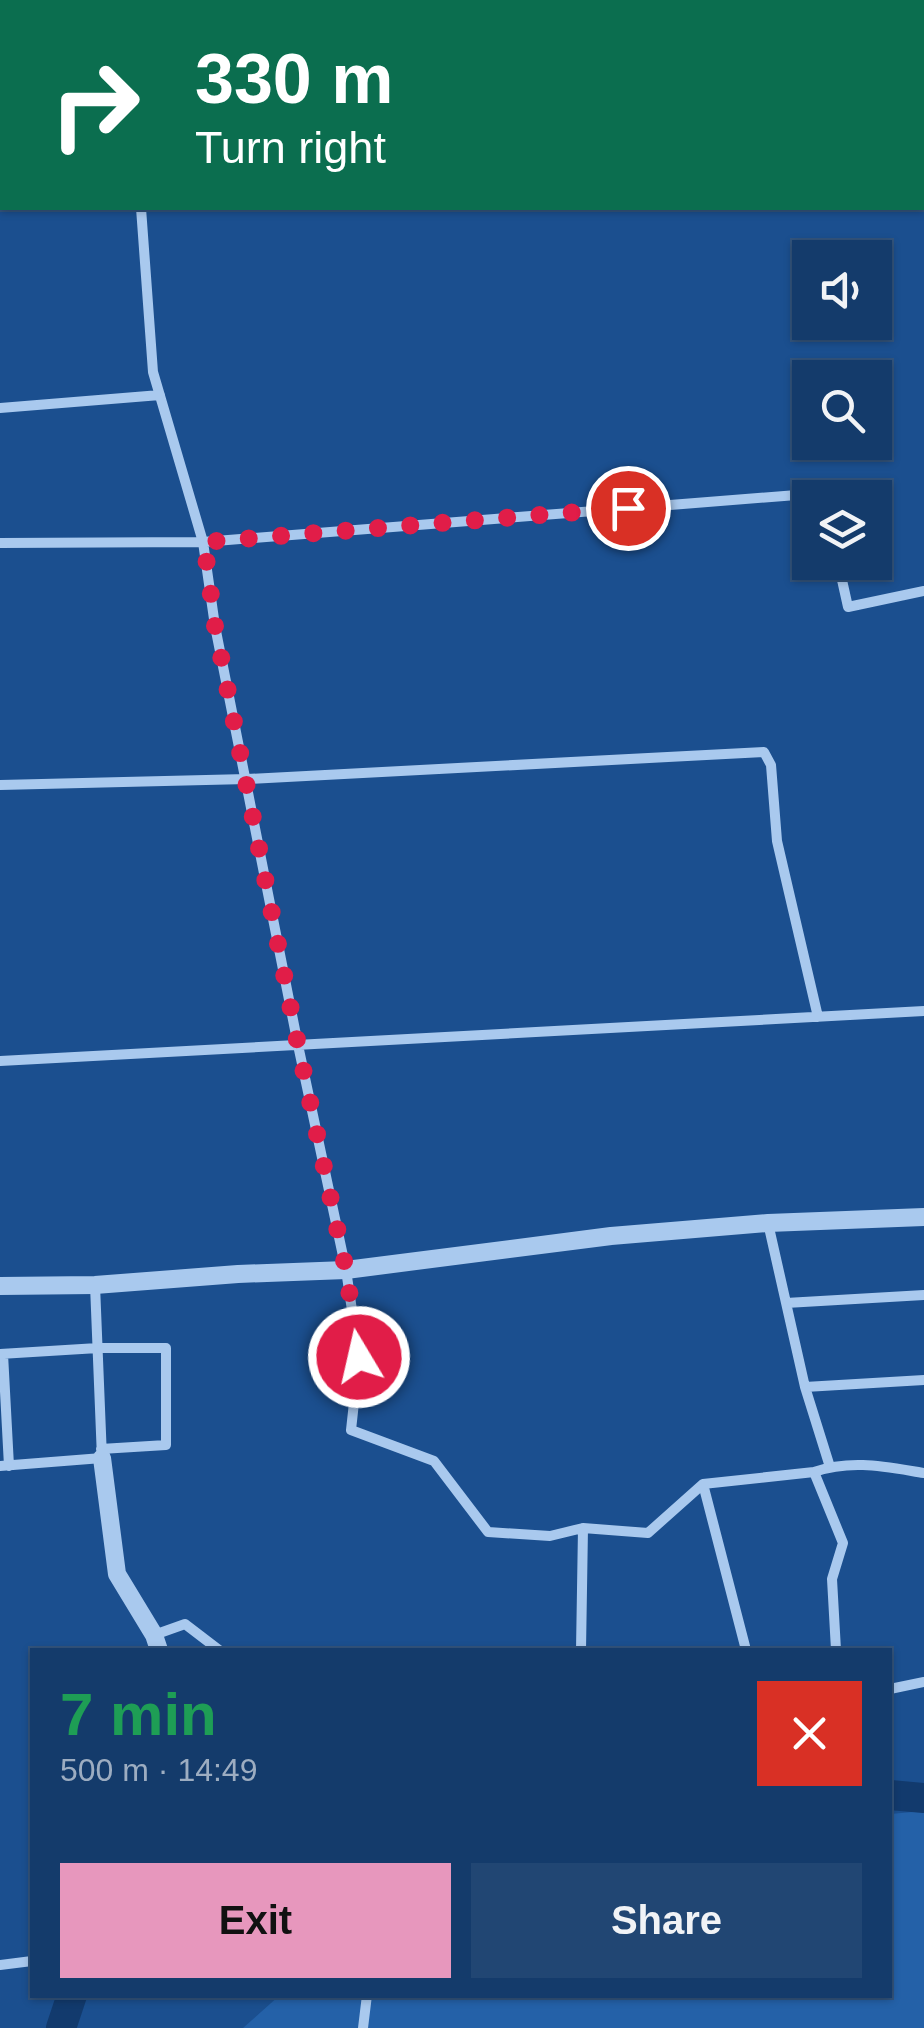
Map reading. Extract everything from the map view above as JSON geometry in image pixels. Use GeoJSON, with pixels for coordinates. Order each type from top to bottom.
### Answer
{"type":"FeatureCollection","features":[{"type":"Feature","properties":{"kind":"street"},"geometry":{"type":"LineString","coordinates":[[141,210],[153,372],[204,542],[215,626],[346,1270],[359,1357],[351,1430],[434,1460],[488,1532],[550,1536],[583,1528],[648,1534],[703,1484],[867,1464],[924,1473]]}},
{"type":"Feature","properties":{"kind":"street"},"geometry":{"type":"LineString","coordinates":[[0,408],[160,395]]}},
{"type":"Feature","properties":{"kind":"street"},"geometry":{"type":"LineString","coordinates":[[0,544],[204,542],[792,496]]}},
{"type":"Feature","properties":{"kind":"street"},"geometry":{"type":"LineString","coordinates":[[842,580],[848,607],[924,591]]}},
{"type":"Feature","properties":{"kind":"street"},"geometry":{"type":"LineString","coordinates":[[0,785],[247,779],[764,752],[771,765],[777,841],[818,1017]]}},
{"type":"Feature","properties":{"kind":"street"},"geometry":{"type":"LineString","coordinates":[[0,1062],[924,1011]]}},
{"type":"Feature","properties":{"kind":"street"},"geometry":{"type":"LineString","coordinates":[[0,1286],[346,1270],[611,1236],[924,1217]]}},
{"type":"Feature","properties":{"kind":"street"},"geometry":{"type":"LineString","coordinates":[[768,1224],[805,1387],[830,1466]]}},
{"type":"Feature","properties":{"kind":"street"},"geometry":{"type":"LineString","coordinates":[[95,1284],[102,1453],[117,1574],[156,1642],[185,1624],[216,1648]]}},
{"type":"Feature","properties":{"kind":"street"},"geometry":{"type":"LineString","coordinates":[[786,1303],[924,1295]]}},
{"type":"Feature","properties":{"kind":"street"},"geometry":{"type":"LineString","coordinates":[[98,1348],[166,1348],[166,1445],[4,1466],[2,1354],[98,1348]]}},
{"type":"Feature","properties":{"kind":"street"},"geometry":{"type":"LineString","coordinates":[[805,1387],[924,1380]]}},
{"type":"Feature","properties":{"kind":"street"},"geometry":{"type":"LineString","coordinates":[[814,1472],[844,1543],[832,1579],[836,1648]]}},
{"type":"Feature","properties":{"kind":"street"},"geometry":{"type":"LineString","coordinates":[[703,1484],[745,1648]]}},
{"type":"Feature","properties":{"kind":"street"},"geometry":{"type":"LineString","coordinates":[[580,1648],[583,1528]]}},
{"type":"Feature","properties":{"kind":"street"},"geometry":{"type":"LineString","coordinates":[[892,1689],[924,1682]]}},
{"type":"Feature","properties":{"kind":"street"},"geometry":{"type":"LineString","coordinates":[[0,1965],[30,1961]]}},
{"type":"Feature","properties":{"kind":"street"},"geometry":{"type":"LineString","coordinates":[[363,2028],[367,1998]]}},
{"type":"Feature","properties":{"kind":"shaded area"},"geometry":{"type":"Polygon","coordinates":[[[924,1811],[924,2028],[243,2028],[277,1998],[892,1998],[892,1814],[924,1811]]]}},
{"type":"Feature","properties":{"kind":"waterway"},"geometry":{"type":"LineString","coordinates":[[892,1795],[924,1798]]}},
{"type":"Feature","properties":{"kind":"waterway"},"geometry":{"type":"LineString","coordinates":[[61,2028],[71,1998]]}},
{"type":"Feature","properties":{"kind":"route"},"geometry":{"type":"LineString","coordinates":[[359,1357],[346,1270],[215,626],[204,542],[628,508]]}}]}
